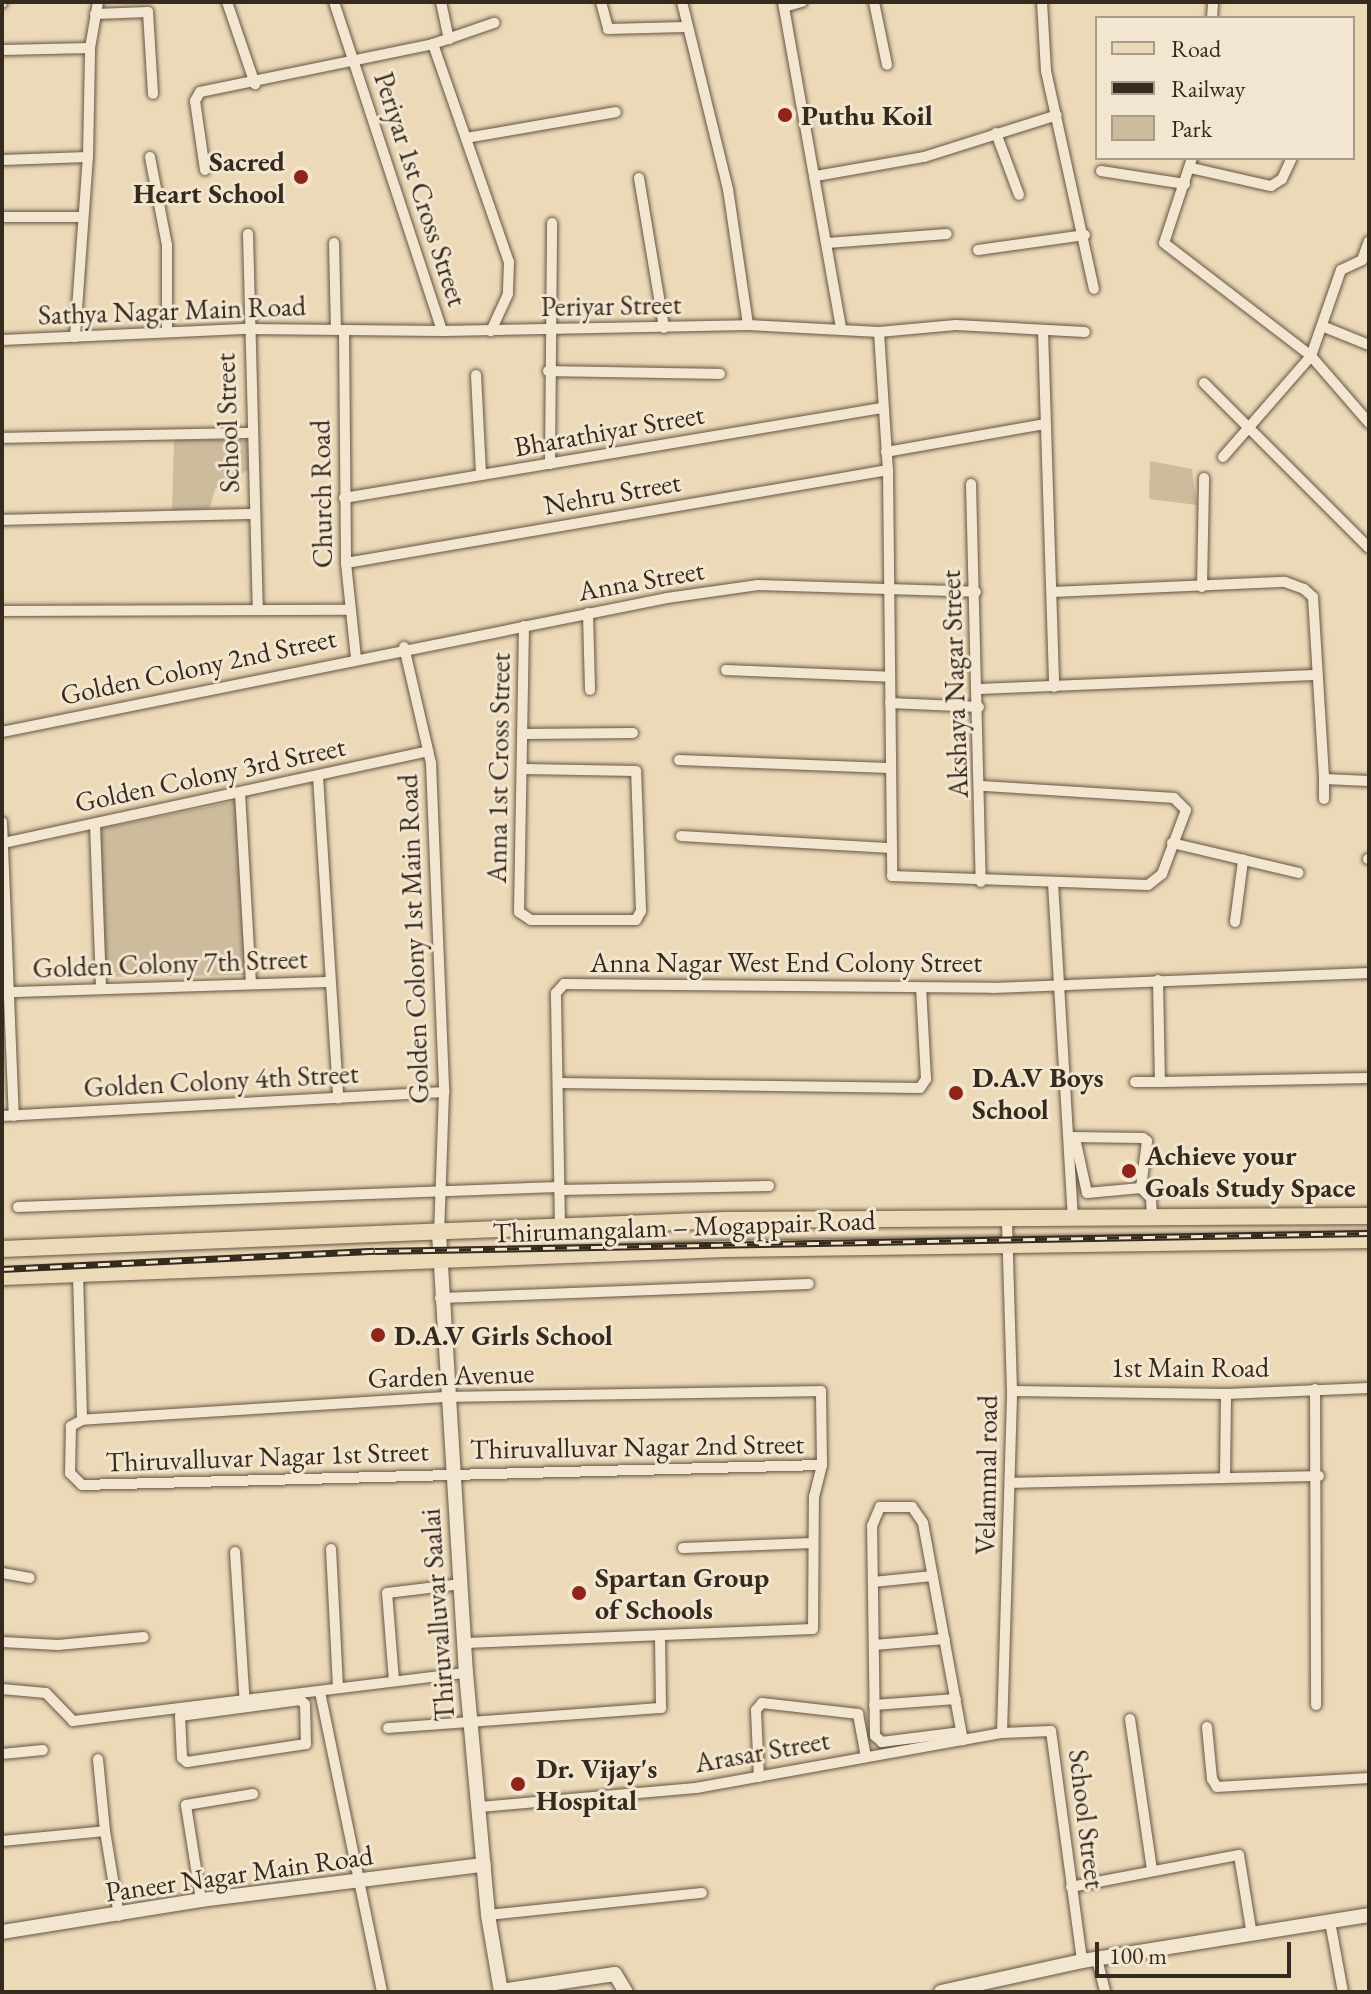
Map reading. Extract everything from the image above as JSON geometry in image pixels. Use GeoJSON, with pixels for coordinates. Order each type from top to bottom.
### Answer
{"type":"FeatureCollection","features":[{"type":"Feature","properties":{"kind":"main road","name":"Thirumangalam – Mogappair Road"},"geometry":{"type":"LineString","coordinates":[[2,1249],[560,1227],[1007,1218],[1369,1216]]}},
{"type":"Feature","properties":{"kind":"main road","name":"Thirumangalam – Mogappair Road"},"geometry":{"type":"LineString","coordinates":[[2,1277],[1010,1243],[1369,1240]]}},
{"type":"Feature","properties":{"kind":"street"},"geometry":{"type":"LineString","coordinates":[[75,337],[88,157],[90,48],[98,2]]}},
{"type":"Feature","properties":{"kind":"street"},"geometry":{"type":"LineString","coordinates":[[227,2],[255,84]]}},
{"type":"Feature","properties":{"kind":"street","name":"Periyar 1st Cross Street"},"geometry":{"type":"LineString","coordinates":[[334,2],[442,331]]}},
{"type":"Feature","properties":{"kind":"street"},"geometry":{"type":"LineString","coordinates":[[441,2],[449,39]]}},
{"type":"Feature","properties":{"kind":"street"},"geometry":{"type":"LineString","coordinates":[[601,2],[608,29],[685,27]]}},
{"type":"Feature","properties":{"kind":"street"},"geometry":{"type":"LineString","coordinates":[[682,2],[685,27],[728,189],[748,325]]}},
{"type":"Feature","properties":{"kind":"street"},"geometry":{"type":"LineString","coordinates":[[802,2],[784,4],[841,329]]}},
{"type":"Feature","properties":{"kind":"street"},"geometry":{"type":"LineString","coordinates":[[874,2],[887,65]]}},
{"type":"Feature","properties":{"kind":"street"},"geometry":{"type":"LineString","coordinates":[[1042,2],[1045,59],[1085,235],[1094,289]]}},
{"type":"Feature","properties":{"kind":"street"},"geometry":{"type":"LineString","coordinates":[[95,14],[148,12],[153,94]]}},
{"type":"Feature","properties":{"kind":"street"},"geometry":{"type":"LineString","coordinates":[[205,170],[194,97],[433,44],[494,23]]}},
{"type":"Feature","properties":{"kind":"street"},"geometry":{"type":"LineString","coordinates":[[433,44],[509,262],[508,294],[491,331]]}},
{"type":"Feature","properties":{"kind":"street"},"geometry":{"type":"LineString","coordinates":[[2,50],[90,48]]}},
{"type":"Feature","properties":{"kind":"street"},"geometry":{"type":"LineString","coordinates":[[466,138],[616,112]]}},
{"type":"Feature","properties":{"kind":"street"},"geometry":{"type":"LineString","coordinates":[[816,176],[924,157],[1057,115]]}},
{"type":"Feature","properties":{"kind":"street"},"geometry":{"type":"LineString","coordinates":[[996,133],[1019,195]]}},
{"type":"Feature","properties":{"kind":"street"},"geometry":{"type":"LineString","coordinates":[[2,160],[88,157]]}},
{"type":"Feature","properties":{"kind":"street"},"geometry":{"type":"LineString","coordinates":[[150,157],[167,245],[167,332]]}},
{"type":"Feature","properties":{"kind":"street"},"geometry":{"type":"LineString","coordinates":[[1291,160],[1282,179],[1271,186],[1192,163],[1163,235],[1169,249],[1311,356],[1369,423]]}},
{"type":"Feature","properties":{"kind":"street"},"geometry":{"type":"LineString","coordinates":[[1101,171],[1185,184]]}},
{"type":"Feature","properties":{"kind":"street"},"geometry":{"type":"LineString","coordinates":[[639,178],[664,328]]}},
{"type":"Feature","properties":{"kind":"street"},"geometry":{"type":"LineString","coordinates":[[2,217],[82,217]]}},
{"type":"Feature","properties":{"kind":"street"},"geometry":{"type":"LineString","coordinates":[[550,464],[547,331],[552,223]]}},
{"type":"Feature","properties":{"kind":"street","name":"School Street"},"geometry":{"type":"LineString","coordinates":[[248,234],[248,329],[258,609]]}},
{"type":"Feature","properties":{"kind":"street"},"geometry":{"type":"LineString","coordinates":[[827,243],[947,234]]}},
{"type":"Feature","properties":{"kind":"street"},"geometry":{"type":"LineString","coordinates":[[978,250],[1085,235]]}},
{"type":"Feature","properties":{"kind":"street"},"geometry":{"type":"LineString","coordinates":[[1223,457],[1311,356],[1341,270],[1362,260],[1369,241]]}},
{"type":"Feature","properties":{"kind":"street","name":"Church Road"},"geometry":{"type":"LineString","coordinates":[[334,243],[340,330],[348,610],[356,658]]}},
{"type":"Feature","properties":{"kind":"street","name":"Periyar Street"},"geometry":{"type":"LineString","coordinates":[[340,330],[547,331],[748,325],[879,332],[956,325],[1085,332]]}},
{"type":"Feature","properties":{"kind":"street"},"geometry":{"type":"LineString","coordinates":[[1322,326],[1369,345]]}},
{"type":"Feature","properties":{"kind":"street","name":"Sathya Nagar Main Road"},"geometry":{"type":"LineString","coordinates":[[2,340],[248,329],[340,330]]}},
{"type":"Feature","properties":{"kind":"street"},"geometry":{"type":"LineString","coordinates":[[1043,331],[1054,687]]}},
{"type":"Feature","properties":{"kind":"street"},"geometry":{"type":"LineString","coordinates":[[879,332],[888,470],[888,768],[892,876],[981,882],[1148,885],[1162,874],[1186,810],[1174,798],[982,786]]}},
{"type":"Feature","properties":{"kind":"street"},"geometry":{"type":"LineString","coordinates":[[548,371],[720,374]]}},
{"type":"Feature","properties":{"kind":"street"},"geometry":{"type":"LineString","coordinates":[[476,375],[481,475]]}},
{"type":"Feature","properties":{"kind":"street"},"geometry":{"type":"LineString","coordinates":[[1204,383],[1249,424],[1369,548]]}},
{"type":"Feature","properties":{"kind":"street","name":"Bharathiyar Street"},"geometry":{"type":"LineString","coordinates":[[344,498],[882,408]]}},
{"type":"Feature","properties":{"kind":"street"},"geometry":{"type":"LineString","coordinates":[[886,452],[1044,424]]}},
{"type":"Feature","properties":{"kind":"street"},"geometry":{"type":"LineString","coordinates":[[2,438],[251,433]]}},
{"type":"Feature","properties":{"kind":"street","name":"Nehru Street"},"geometry":{"type":"LineString","coordinates":[[346,563],[888,470]]}},
{"type":"Feature","properties":{"kind":"street"},"geometry":{"type":"LineString","coordinates":[[1202,587],[1204,478]]}},
{"type":"Feature","properties":{"kind":"street","name":"Akshaya Nagar Street"},"geometry":{"type":"LineString","coordinates":[[971,484],[982,786],[981,882]]}},
{"type":"Feature","properties":{"kind":"street"},"geometry":{"type":"LineString","coordinates":[[2,520],[255,514]]}},
{"type":"Feature","properties":{"kind":"street"},"geometry":{"type":"LineString","coordinates":[[1052,592],[1285,582],[1304,589],[1313,597],[1314,675],[1324,799]]}},
{"type":"Feature","properties":{"kind":"street","name":"Anna Street"},"geometry":{"type":"LineString","coordinates":[[404,647],[758,585],[976,592]]}},
{"type":"Feature","properties":{"kind":"street"},"geometry":{"type":"LineString","coordinates":[[2,611],[348,610]]}},
{"type":"Feature","properties":{"kind":"street"},"geometry":{"type":"LineString","coordinates":[[588,613],[590,690]]}},
{"type":"Feature","properties":{"kind":"street","name":"Anna 1st Cross Street"},"geometry":{"type":"LineString","coordinates":[[524,626],[524,769],[519,912],[531,920],[640,917],[636,771],[524,769]]}},
{"type":"Feature","properties":{"kind":"street","name":"Golden Colony 2nd Street"},"geometry":{"type":"LineString","coordinates":[[2,732],[404,647]]}},
{"type":"Feature","properties":{"kind":"street","name":"Golden Colony 1st Main Road"},"geometry":{"type":"LineString","coordinates":[[404,647],[428,751],[444,1092],[439,1233]]}},
{"type":"Feature","properties":{"kind":"street"},"geometry":{"type":"LineString","coordinates":[[726,670],[890,677]]}},
{"type":"Feature","properties":{"kind":"street"},"geometry":{"type":"LineString","coordinates":[[979,689],[1314,675]]}},
{"type":"Feature","properties":{"kind":"street"},"geometry":{"type":"LineString","coordinates":[[890,703],[979,707]]}},
{"type":"Feature","properties":{"kind":"street"},"geometry":{"type":"LineString","coordinates":[[524,734],[633,733]]}},
{"type":"Feature","properties":{"kind":"street","name":"Golden Colony 3rd Street"},"geometry":{"type":"LineString","coordinates":[[3,843],[428,751]]}},
{"type":"Feature","properties":{"kind":"street"},"geometry":{"type":"LineString","coordinates":[[679,760],[888,768]]}},
{"type":"Feature","properties":{"kind":"street"},"geometry":{"type":"LineString","coordinates":[[318,776],[338,1098]]}},
{"type":"Feature","properties":{"kind":"street"},"geometry":{"type":"LineString","coordinates":[[1324,779],[1369,781]]}},
{"type":"Feature","properties":{"kind":"street"},"geometry":{"type":"LineString","coordinates":[[240,793],[251,983]]}},
{"type":"Feature","properties":{"kind":"street"},"geometry":{"type":"LineString","coordinates":[[2,822],[12,992],[8,1116]]}},
{"type":"Feature","properties":{"kind":"street"},"geometry":{"type":"LineString","coordinates":[[95,824],[101,988]]}},
{"type":"Feature","properties":{"kind":"street"},"geometry":{"type":"LineString","coordinates":[[681,836],[891,848]]}},
{"type":"Feature","properties":{"kind":"street"},"geometry":{"type":"LineString","coordinates":[[1172,843],[1299,873]]}},
{"type":"Feature","properties":{"kind":"street"},"geometry":{"type":"LineString","coordinates":[[1235,922],[1243,860]]}},
{"type":"Feature","properties":{"kind":"street"},"geometry":{"type":"LineString","coordinates":[[1053,883],[1073,1137],[1073,1218]]}},
{"type":"Feature","properties":{"kind":"street","name":"Anna Nagar West End Colony Street"},"geometry":{"type":"LineString","coordinates":[[560,1227],[556,993],[564,984],[921,988],[1369,973]]}},
{"type":"Feature","properties":{"kind":"street"},"geometry":{"type":"LineString","coordinates":[[1158,980],[1160,1082]]}},
{"type":"Feature","properties":{"kind":"street","name":"Golden Colony 7th Street"},"geometry":{"type":"LineString","coordinates":[[12,992],[330,982]]}},
{"type":"Feature","properties":{"kind":"street"},"geometry":{"type":"LineString","coordinates":[[559,1083],[920,1088],[926,1079],[921,988]]}},
{"type":"Feature","properties":{"kind":"street"},"geometry":{"type":"LineString","coordinates":[[1135,1082],[1369,1078]]}},
{"type":"Feature","properties":{"kind":"street","name":"Golden Colony 4th Street"},"geometry":{"type":"LineString","coordinates":[[8,1116],[444,1092]]}},
{"type":"Feature","properties":{"kind":"street"},"geometry":{"type":"LineString","coordinates":[[1073,1137],[1143,1138],[1147,1141],[1141,1188]]}},
{"type":"Feature","properties":{"kind":"street"},"geometry":{"type":"LineString","coordinates":[[1073,1137],[1087,1193],[1141,1188]]}},
{"type":"Feature","properties":{"kind":"street"},"geometry":{"type":"LineString","coordinates":[[18,1207],[559,1188],[769,1186]]}},
{"type":"Feature","properties":{"kind":"street"},"geometry":{"type":"LineString","coordinates":[[1141,1188],[1151,1198],[1152,1218]]}},
{"type":"Feature","properties":{"kind":"street","name":"Velammal road"},"geometry":{"type":"LineString","coordinates":[[1002,1733],[1012,1391],[1007,1218]]}},
{"type":"Feature","properties":{"kind":"street","name":"Thiruvalluvar Saalai"},"geometry":{"type":"LineString","coordinates":[[439,1233],[445,1397],[466,1673],[488,1915],[501,1991]]}},
{"type":"Feature","properties":{"kind":"street"},"geometry":{"type":"LineString","coordinates":[[78,1274],[82,1420]]}},
{"type":"Feature","properties":{"kind":"street"},"geometry":{"type":"LineString","coordinates":[[440,1298],[809,1284]]}},
{"type":"Feature","properties":{"kind":"street","name":"1st Main Road"},"geometry":{"type":"LineString","coordinates":[[1012,1391],[1226,1394],[1369,1388]]}},
{"type":"Feature","properties":{"kind":"street"},"geometry":{"type":"LineString","coordinates":[[1315,1389],[1319,1476],[1316,1705]]}},
{"type":"Feature","properties":{"kind":"street","name":"Garden Avenue"},"geometry":{"type":"LineString","coordinates":[[82,1420],[445,1397],[821,1391],[822,1465]]}},
{"type":"Feature","properties":{"kind":"street"},"geometry":{"type":"LineString","coordinates":[[1225,1477],[1226,1394]]}},
{"type":"Feature","properties":{"kind":"street","name":"Thiruvalluvar Nagar 1st Street"},"geometry":{"type":"LineString","coordinates":[[82,1420],[70,1432],[70,1473],[82,1485],[453,1474]]}},
{"type":"Feature","properties":{"kind":"street"},"geometry":{"type":"LineString","coordinates":[[465,1643],[813,1629],[814,1497],[822,1465]]}},
{"type":"Feature","properties":{"kind":"street","name":"Thiruvalluvar Nagar 2nd Street"},"geometry":{"type":"LineString","coordinates":[[453,1474],[822,1465]]}},
{"type":"Feature","properties":{"kind":"street"},"geometry":{"type":"LineString","coordinates":[[1010,1483],[1319,1476]]}},
{"type":"Feature","properties":{"kind":"street"},"geometry":{"type":"LineString","coordinates":[[900,1504],[919,1513],[933,1576],[962,1736],[877,1741],[874,1705],[874,1513],[900,1504]]}},
{"type":"Feature","properties":{"kind":"street"},"geometry":{"type":"LineString","coordinates":[[683,1548],[813,1543]]}},
{"type":"Feature","properties":{"kind":"street"},"geometry":{"type":"LineString","coordinates":[[331,1549],[338,1688]]}},
{"type":"Feature","properties":{"kind":"street"},"geometry":{"type":"LineString","coordinates":[[235,1552],[245,1705]]}},
{"type":"Feature","properties":{"kind":"street"},"geometry":{"type":"LineString","coordinates":[[2,1573],[30,1578]]}},
{"type":"Feature","properties":{"kind":"street"},"geometry":{"type":"LineString","coordinates":[[873,1582],[933,1576]]}},
{"type":"Feature","properties":{"kind":"street"},"geometry":{"type":"LineString","coordinates":[[394,1681],[387,1593],[461,1584]]}},
{"type":"Feature","properties":{"kind":"street"},"geometry":{"type":"LineString","coordinates":[[388,1728],[661,1708],[660,1635]]}},
{"type":"Feature","properties":{"kind":"street"},"geometry":{"type":"LineString","coordinates":[[2,1642],[58,1645],[144,1637]]}},
{"type":"Feature","properties":{"kind":"street"},"geometry":{"type":"LineString","coordinates":[[874,1645],[945,1639]]}},
{"type":"Feature","properties":{"kind":"street"},"geometry":{"type":"LineString","coordinates":[[2,1689],[46,1693],[73,1721],[245,1705],[300,1700],[308,1725],[306,1744],[184,1761],[178,1718],[245,1705],[320,1692],[338,1688],[466,1673]]}},
{"type":"Feature","properties":{"kind":"street"},"geometry":{"type":"LineString","coordinates":[[320,1692],[382,1992]]}},
{"type":"Feature","properties":{"kind":"street"},"geometry":{"type":"LineString","coordinates":[[874,1705],[956,1699]]}},
{"type":"Feature","properties":{"kind":"street"},"geometry":{"type":"LineString","coordinates":[[759,1777],[756,1710],[762,1703],[858,1714],[866,1757]]}},
{"type":"Feature","properties":{"kind":"street"},"geometry":{"type":"LineString","coordinates":[[1130,1719],[1152,1869]]}},
{"type":"Feature","properties":{"kind":"street"},"geometry":{"type":"LineString","coordinates":[[308,1725],[325,1723]]}},
{"type":"Feature","properties":{"kind":"street"},"geometry":{"type":"LineString","coordinates":[[1207,1727],[1212,1779],[1217,1787],[1369,1778]]}},
{"type":"Feature","properties":{"kind":"street","name":"School Street"},"geometry":{"type":"LineString","coordinates":[[1051,1731],[1071,1887],[1090,1960],[1105,1992]]}},
{"type":"Feature","properties":{"kind":"street","name":"Arasar Street"},"geometry":{"type":"LineString","coordinates":[[479,1807],[696,1788],[962,1736],[1051,1731]]}},
{"type":"Feature","properties":{"kind":"street"},"geometry":{"type":"LineString","coordinates":[[2,1754],[43,1750]]}},
{"type":"Feature","properties":{"kind":"street"},"geometry":{"type":"LineString","coordinates":[[98,1759],[105,1831],[119,1916]]}},
{"type":"Feature","properties":{"kind":"street"},"geometry":{"type":"LineString","coordinates":[[201,1900],[189,1802],[253,1794]]}},
{"type":"Feature","properties":{"kind":"street"},"geometry":{"type":"LineString","coordinates":[[2,1841],[105,1831]]}},
{"type":"Feature","properties":{"kind":"street"},"geometry":{"type":"LineString","coordinates":[[1071,1887],[1152,1869],[1239,1855],[1252,1935]]}},
{"type":"Feature","properties":{"kind":"street","name":"Paneer Nagar Main Road"},"geometry":{"type":"LineString","coordinates":[[2,1932],[119,1916],[201,1900],[484,1865]]}},
{"type":"Feature","properties":{"kind":"street"},"geometry":{"type":"LineString","coordinates":[[488,1915],[702,1893]]}},
{"type":"Feature","properties":{"kind":"street"},"geometry":{"type":"LineString","coordinates":[[941,1992],[992,1987],[1090,1960],[1369,1915]]}},
{"type":"Feature","properties":{"kind":"street"},"geometry":{"type":"LineString","coordinates":[[1330,1922],[1343,1992]]}},
{"type":"Feature","properties":{"kind":"street"},"geometry":{"type":"LineString","coordinates":[[501,1991],[615,1974],[626,1992]]}},
{"type":"Feature","properties":{"kind":"green space"},"geometry":{"type":"Polygon","coordinates":[[[174,440],[247,440],[248,470],[215,489],[210,508],[172,511],[174,440]]]}},
{"type":"Feature","properties":{"kind":"green space"},"geometry":{"type":"Polygon","coordinates":[[[1150,461],[1192,469],[1197,505],[1149,499],[1150,461]]]}},
{"type":"Feature","properties":{"kind":"green space"},"geometry":{"type":"Polygon","coordinates":[[[237,801],[247,975],[93,977],[98,829],[237,801]]]}},
{"type":"Feature","properties":{"kind":"railway"},"geometry":{"type":"LineString","coordinates":[[2,1269],[375,1251],[1369,1233]]}},
{"type":"Feature","properties":{"kind":"place","name":"Puthu Koil"},"geometry":{"type":"Point","coordinates":[785,115]}},
{"type":"Feature","properties":{"kind":"place","name":"Sacred Heart School"},"geometry":{"type":"Point","coordinates":[301,177]}},
{"type":"Feature","properties":{"kind":"place","name":"D.A.V Boys School"},"geometry":{"type":"Point","coordinates":[956,1093]}},
{"type":"Feature","properties":{"kind":"place","name":"Achieve your Goals Study Space"},"geometry":{"type":"Point","coordinates":[1129,1171]}},
{"type":"Feature","properties":{"kind":"place","name":"D.A.V Girls School"},"geometry":{"type":"Point","coordinates":[378,1335]}},
{"type":"Feature","properties":{"kind":"place","name":"Spartan Group of Schools"},"geometry":{"type":"Point","coordinates":[579,1593]}},
{"type":"Feature","properties":{"kind":"place","name":"Dr. Vijay's Hospital"},"geometry":{"type":"Point","coordinates":[518,1784]}}]}
